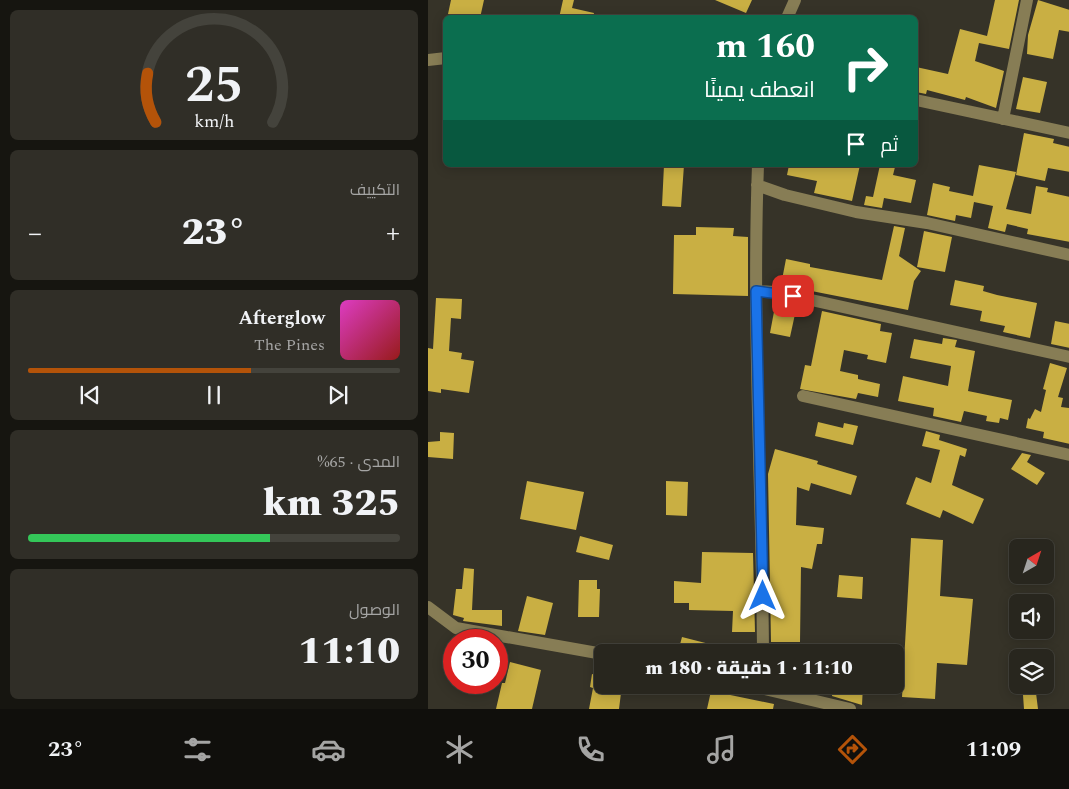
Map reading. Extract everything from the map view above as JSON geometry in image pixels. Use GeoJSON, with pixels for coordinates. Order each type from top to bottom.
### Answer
{"type":"FeatureCollection","features":[{"type":"Feature","properties":{"kind":"street"},"geometry":{"type":"LineString","coordinates":[[788,15],[795,0]]}},
{"type":"Feature","properties":{"kind":"street"},"geometry":{"type":"LineString","coordinates":[[1003,119],[1027,0]]}},
{"type":"Feature","properties":{"kind":"street"},"geometry":{"type":"LineString","coordinates":[[428,60],[443,58]]}},
{"type":"Feature","properties":{"kind":"street"},"geometry":{"type":"LineString","coordinates":[[918,100],[1070,133]]}},
{"type":"Feature","properties":{"kind":"street"},"geometry":{"type":"LineString","coordinates":[[758,167],[756,291],[763,521],[763,644]]}},
{"type":"Feature","properties":{"kind":"street"},"geometry":{"type":"LineString","coordinates":[[758,185],[785,196],[856,212],[927,223],[1070,254]]}},
{"type":"Feature","properties":{"kind":"street"},"geometry":{"type":"LineString","coordinates":[[756,291],[775,292],[1070,357]]}},
{"type":"Feature","properties":{"kind":"street"},"geometry":{"type":"LineString","coordinates":[[803,396],[1070,455]]}},
{"type":"Feature","properties":{"kind":"street"},"geometry":{"type":"LineString","coordinates":[[428,607],[456,628],[594,652]]}},
{"type":"Feature","properties":{"kind":"street"},"geometry":{"type":"LineString","coordinates":[[791,694],[850,709]]}},
{"type":"Feature","properties":{"kind":"building"},"geometry":{"type":"Polygon","coordinates":[[[451,0],[484,0],[481,15],[448,14],[451,0]]]}},
{"type":"Feature","properties":{"kind":"building"},"geometry":{"type":"Polygon","coordinates":[[[563,0],[574,0],[572,8],[594,13],[594,15],[560,15],[563,0]]]}},
{"type":"Feature","properties":{"kind":"building"},"geometry":{"type":"Polygon","coordinates":[[[715,0],[752,0],[746,13],[715,0]]]}},
{"type":"Feature","properties":{"kind":"building"},"geometry":{"type":"Polygon","coordinates":[[[995,0],[1019,0],[1009,49],[979,43],[975,61],[1004,71],[996,108],[966,97],[965,100],[927,90],[926,94],[918,92],[918,67],[948,74],[960,29],[987,36],[995,0]]]}},
{"type":"Feature","properties":{"kind":"building"},"geometry":{"type":"Polygon","coordinates":[[[1038,0],[1070,10],[1070,32],[1059,30],[1053,59],[1027,54],[1028,35],[1038,0]]]}},
{"type":"Feature","properties":{"kind":"building"},"geometry":{"type":"Polygon","coordinates":[[[1023,77],[1047,82],[1040,113],[1016,109],[1023,77]]]}},
{"type":"Feature","properties":{"kind":"building"},"geometry":{"type":"Polygon","coordinates":[[[1024,133],[1054,139],[1053,143],[1070,147],[1070,172],[1048,168],[1045,181],[1016,175],[1024,133]]]}},
{"type":"Feature","properties":{"kind":"building"},"geometry":{"type":"Polygon","coordinates":[[[979,165],[1016,172],[1006,209],[1031,214],[1036,186],[1048,188],[1047,192],[1070,197],[1070,242],[1027,234],[1028,229],[1007,224],[1005,232],[988,228],[993,206],[974,202],[971,218],[956,215],[955,221],[927,215],[933,183],[950,187],[949,191],[973,196],[979,165]]]}},
{"type":"Feature","properties":{"kind":"building"},"geometry":{"type":"Polygon","coordinates":[[[664,167],[684,167],[681,207],[662,206],[664,167]]]}},
{"type":"Feature","properties":{"kind":"building"},"geometry":{"type":"Polygon","coordinates":[[[789,167],[860,167],[852,201],[814,193],[817,181],[787,175],[789,167]]]}},
{"type":"Feature","properties":{"kind":"building"},"geometry":{"type":"Polygon","coordinates":[[[880,167],[895,167],[893,175],[916,180],[911,203],[884,198],[882,208],[864,205],[866,196],[873,197],[880,167]]]}},
{"type":"Feature","properties":{"kind":"building"},"geometry":{"type":"Polygon","coordinates":[[[894,226],[905,228],[899,256],[921,271],[914,281],[908,310],[781,285],[786,259],[810,264],[810,267],[882,280],[894,226]]]}},
{"type":"Feature","properties":{"kind":"building"},"geometry":{"type":"Polygon","coordinates":[[[696,227],[734,228],[733,236],[748,237],[748,296],[673,294],[674,235],[696,235],[696,227]]]}},
{"type":"Feature","properties":{"kind":"building"},"geometry":{"type":"Polygon","coordinates":[[[924,231],[952,237],[945,272],[917,267],[924,231]]]}},
{"type":"Feature","properties":{"kind":"building"},"geometry":{"type":"Polygon","coordinates":[[[955,280],[984,286],[983,291],[997,295],[1037,303],[1030,338],[1003,332],[1005,326],[980,321],[982,311],[950,305],[955,280]]]}},
{"type":"Feature","properties":{"kind":"building"},"geometry":{"type":"Polygon","coordinates":[[[436,298],[462,299],[461,319],[451,318],[449,351],[462,353],[461,359],[474,361],[469,393],[441,389],[441,393],[428,391],[428,348],[433,349],[436,298]]]}},
{"type":"Feature","properties":{"kind":"building"},"geometry":{"type":"Polygon","coordinates":[[[776,301],[797,305],[790,337],[770,333],[776,301]]]}},
{"type":"Feature","properties":{"kind":"building"},"geometry":{"type":"Polygon","coordinates":[[[822,311],[881,324],[880,331],[892,333],[886,363],[867,359],[868,355],[844,350],[840,371],[858,375],[858,379],[880,384],[878,397],[858,393],[856,399],[800,389],[805,365],[811,366],[822,311]]]}},
{"type":"Feature","properties":{"kind":"building"},"geometry":{"type":"Polygon","coordinates":[[[1055,321],[1070,324],[1070,348],[1051,344],[1055,321]]]}},
{"type":"Feature","properties":{"kind":"building"},"geometry":{"type":"Polygon","coordinates":[[[943,338],[957,340],[955,347],[975,351],[968,391],[1012,400],[1008,420],[1000,418],[999,423],[986,421],[987,416],[964,411],[961,422],[933,416],[934,408],[898,401],[903,376],[948,386],[951,366],[910,358],[914,339],[942,344],[943,338]]]}},
{"type":"Feature","properties":{"kind":"building"},"geometry":{"type":"Polygon","coordinates":[[[1050,363],[1067,368],[1058,397],[1063,398],[1061,407],[1070,408],[1070,444],[1043,438],[1044,432],[1026,428],[1028,418],[1030,419],[1035,409],[1041,412],[1046,390],[1043,389],[1050,363]]]}},
{"type":"Feature","properties":{"kind":"building"},"geometry":{"type":"Polygon","coordinates":[[[818,422],[843,428],[844,423],[858,426],[853,445],[815,436],[818,422]]]}},
{"type":"Feature","properties":{"kind":"building"},"geometry":{"type":"Polygon","coordinates":[[[926,431],[940,435],[939,440],[967,449],[965,457],[960,455],[952,485],[984,499],[973,524],[943,510],[940,518],[906,504],[916,477],[931,483],[940,450],[922,446],[926,431]]]}},
{"type":"Feature","properties":{"kind":"building"},"geometry":{"type":"Polygon","coordinates":[[[440,432],[454,433],[453,459],[428,457],[428,442],[440,441],[440,432]]]}},
{"type":"Feature","properties":{"kind":"building"},"geometry":{"type":"Polygon","coordinates":[[[775,449],[818,461],[817,464],[857,476],[851,495],[811,483],[809,491],[797,487],[796,525],[824,528],[822,544],[817,544],[812,569],[801,567],[800,642],[771,642],[768,474],[775,449]]]}},
{"type":"Feature","properties":{"kind":"building"},"geometry":{"type":"Polygon","coordinates":[[[1022,453],[1031,455],[1027,462],[1045,473],[1037,485],[1011,469],[1022,453]]]}},
{"type":"Feature","properties":{"kind":"building"},"geometry":{"type":"Polygon","coordinates":[[[527,481],[584,492],[576,530],[520,519],[527,481]]]}},
{"type":"Feature","properties":{"kind":"building"},"geometry":{"type":"Polygon","coordinates":[[[666,481],[688,482],[687,516],[666,515],[666,481]]]}},
{"type":"Feature","properties":{"kind":"building"},"geometry":{"type":"Polygon","coordinates":[[[580,536],[613,545],[609,560],[576,552],[580,536]]]}},
{"type":"Feature","properties":{"kind":"building"},"geometry":{"type":"Polygon","coordinates":[[[911,538],[943,540],[940,596],[973,599],[967,665],[937,663],[935,699],[902,697],[902,694],[904,694],[911,538]]]}},
{"type":"Feature","properties":{"kind":"building"},"geometry":{"type":"Polygon","coordinates":[[[702,552],[753,553],[755,632],[732,632],[733,611],[689,610],[689,603],[674,603],[674,581],[701,583],[702,552]]]}},
{"type":"Feature","properties":{"kind":"building"},"geometry":{"type":"Polygon","coordinates":[[[464,568],[474,569],[472,610],[502,610],[502,626],[463,621],[464,618],[453,615],[456,589],[462,589],[464,568]]]}},
{"type":"Feature","properties":{"kind":"building"},"geometry":{"type":"Polygon","coordinates":[[[839,575],[863,577],[862,599],[837,597],[839,575]]]}},
{"type":"Feature","properties":{"kind":"building"},"geometry":{"type":"Polygon","coordinates":[[[579,580],[597,580],[597,589],[600,589],[599,617],[578,617],[579,580]]]}},
{"type":"Feature","properties":{"kind":"building"},"geometry":{"type":"Polygon","coordinates":[[[527,596],[553,603],[545,635],[518,631],[527,596]]]}},
{"type":"Feature","properties":{"kind":"building"},"geometry":{"type":"Polygon","coordinates":[[[682,637],[709,644],[680,644],[682,637]]]}},
{"type":"Feature","properties":{"kind":"building"},"geometry":{"type":"Polygon","coordinates":[[[510,662],[541,670],[532,709],[496,709],[499,694],[508,694],[510,662]]]}},
{"type":"Feature","properties":{"kind":"building"},"geometry":{"type":"Polygon","coordinates":[[[592,674],[594,674],[594,694],[621,694],[619,709],[589,709],[593,688],[590,687],[592,674]]]}},
{"type":"Feature","properties":{"kind":"building"},"geometry":{"type":"Polygon","coordinates":[[[710,694],[726,694],[774,704],[773,709],[707,709],[710,694]]]}},
{"type":"Feature","properties":{"kind":"building"},"geometry":{"type":"Polygon","coordinates":[[[832,694],[863,694],[862,705],[832,696],[832,694]]]}},
{"type":"Feature","properties":{"kind":"building"},"geometry":{"type":"Polygon","coordinates":[[[1036,694],[1038,709],[1024,709],[1023,695],[1036,694]]]}},
{"type":"Feature","properties":{"kind":"route"},"geometry":{"type":"LineString","coordinates":[[763,596],[763,521],[756,291],[775,292],[793,296]]}}]}
